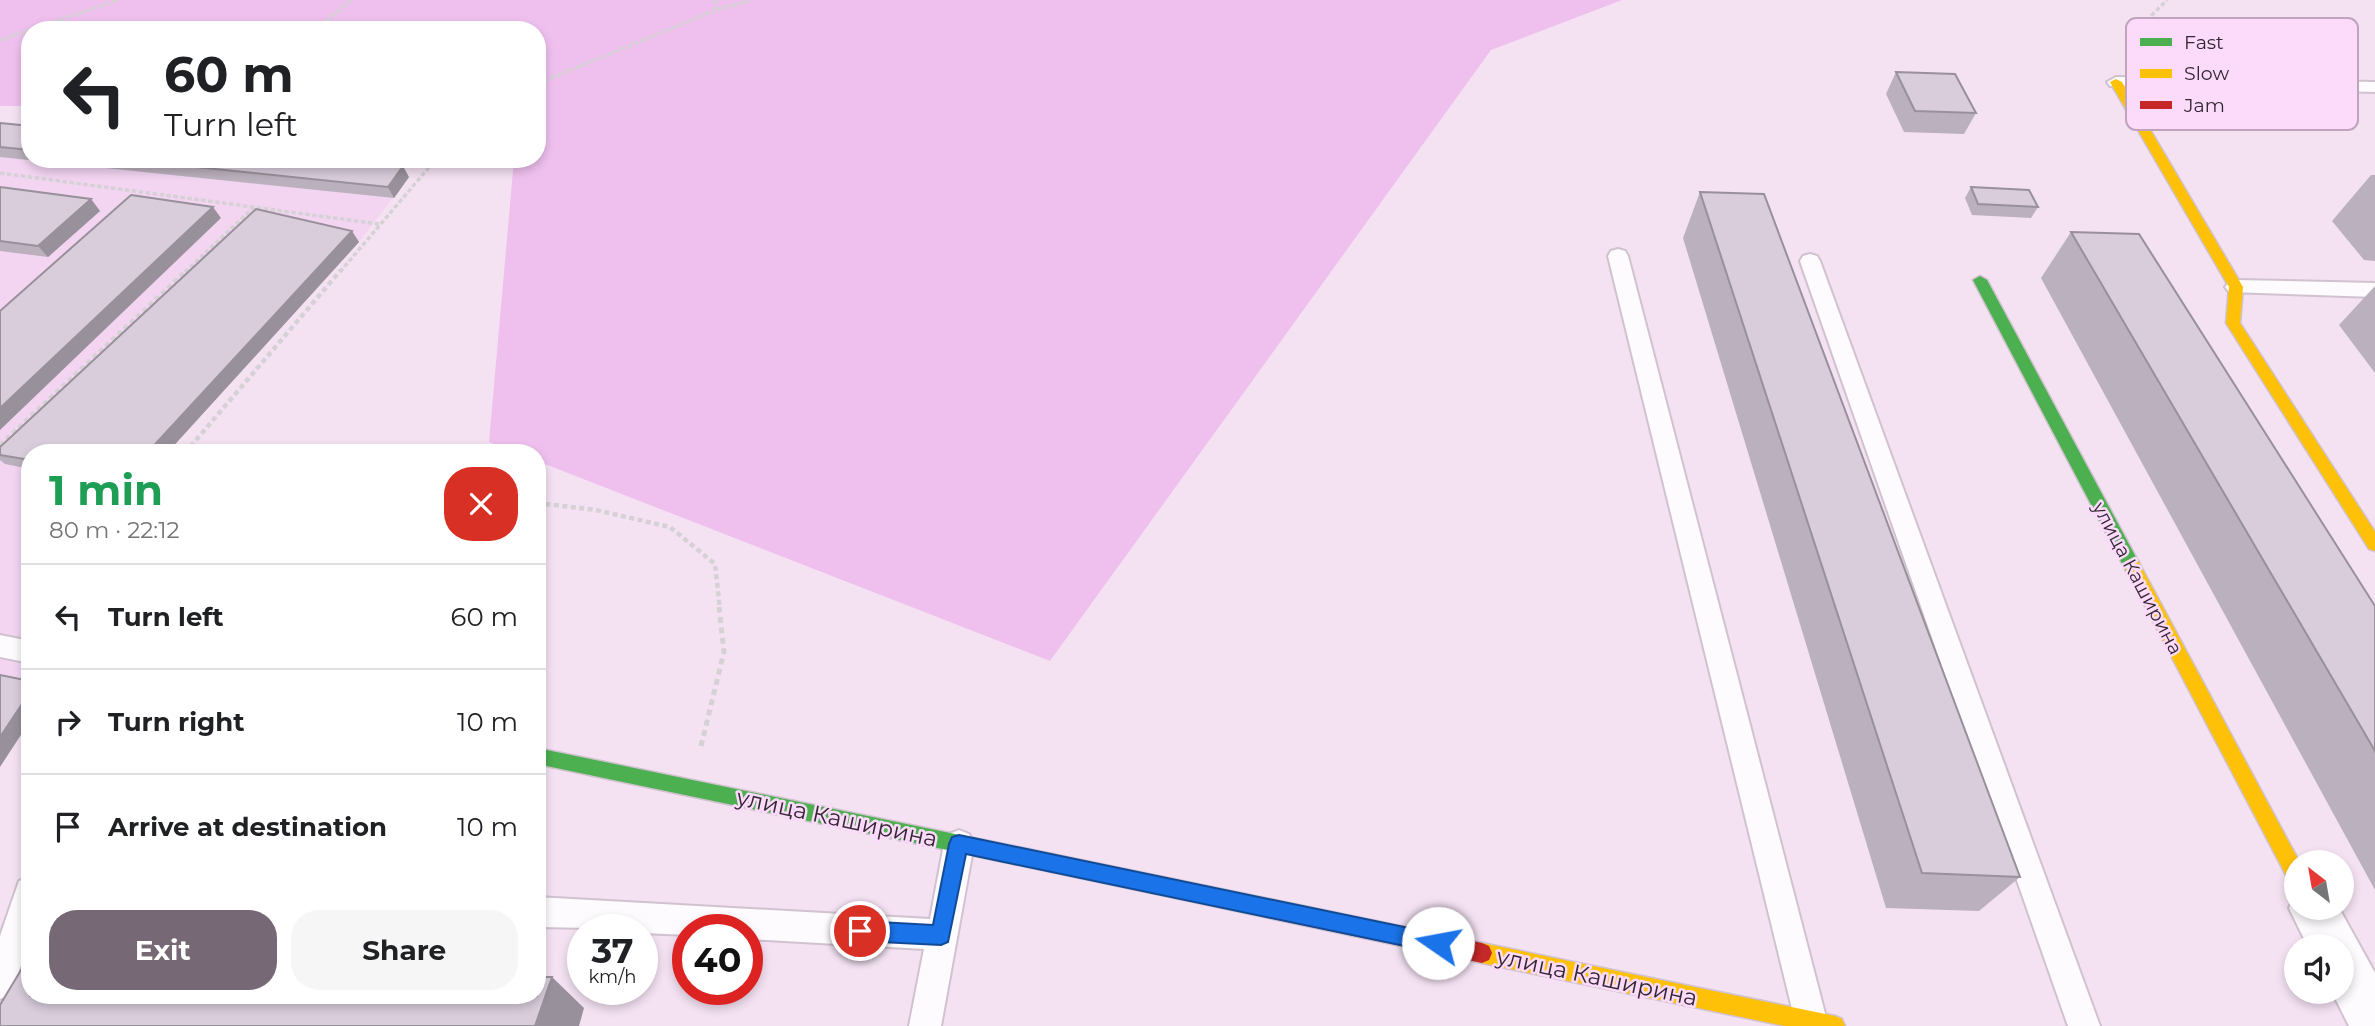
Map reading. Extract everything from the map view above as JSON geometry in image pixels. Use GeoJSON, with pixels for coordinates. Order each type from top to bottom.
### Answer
{"type":"FeatureCollection","features":[{"type":"Feature","properties":{"kind":"street"},"geometry":{"type":"LineString","coordinates":[[2116,82],[2126,99]]}},
{"type":"Feature","properties":{"kind":"street"},"geometry":{"type":"LineString","coordinates":[[2144,130],[2236,286],[2233,323],[2375,545]]}},
{"type":"Feature","properties":{"kind":"street","name":"улица Каширина"},"geometry":{"type":"LineString","coordinates":[[1980,280],[2284,852]]}},
{"type":"Feature","properties":{"kind":"street","name":"улица Каширина"},"geometry":{"type":"LineString","coordinates":[[546,758],[1823,1023]]}},
{"type":"Feature","properties":{"kind":"street"},"geometry":{"type":"LineString","coordinates":[[2354,984],[2375,1024]]}},
{"type":"Feature","properties":{"kind":"lane"},"geometry":{"type":"LineString","coordinates":[[2116,82],[2126,82]]}},
{"type":"Feature","properties":{"kind":"lane"},"geometry":{"type":"LineString","coordinates":[[1618,257],[1823,1023]]}},
{"type":"Feature","properties":{"kind":"lane"},"geometry":{"type":"LineString","coordinates":[[1810,261],[2084,1026]]}},
{"type":"Feature","properties":{"kind":"lane"},"geometry":{"type":"LineString","coordinates":[[2236,286],[2375,289]]}},
{"type":"Feature","properties":{"kind":"lane"},"geometry":{"type":"LineString","coordinates":[[0,646],[21,650]]}},
{"type":"Feature","properties":{"kind":"lane"},"geometry":{"type":"LineString","coordinates":[[925,1026],[959,844]]}},
{"type":"Feature","properties":{"kind":"lane"},"geometry":{"type":"LineString","coordinates":[[546,913],[941,935]]}},
{"type":"Feature","properties":{"kind":"lane"},"geometry":{"type":"LineString","coordinates":[[0,983],[21,919]]}},
{"type":"Feature","properties":{"kind":"path"},"geometry":{"type":"LineString","coordinates":[[56,21],[117,0]]}},
{"type":"Feature","properties":{"kind":"path"},"geometry":{"type":"LineString","coordinates":[[326,21],[351,0]]}},
{"type":"Feature","properties":{"kind":"path"},"geometry":{"type":"LineString","coordinates":[[715,0],[716,10]]}},
{"type":"Feature","properties":{"kind":"path"},"geometry":{"type":"LineString","coordinates":[[546,80],[716,10],[752,0]]}},
{"type":"Feature","properties":{"kind":"path"},"geometry":{"type":"LineString","coordinates":[[2150,18],[2167,0]]}},
{"type":"Feature","properties":{"kind":"path"},"geometry":{"type":"LineString","coordinates":[[0,40],[21,33]]}},
{"type":"Feature","properties":{"kind":"path"},"geometry":{"type":"LineString","coordinates":[[2116,82],[2126,63]]}},
{"type":"Feature","properties":{"kind":"path"},"geometry":{"type":"LineString","coordinates":[[192,444],[428,168]]}},
{"type":"Feature","properties":{"kind":"path"},"geometry":{"type":"LineString","coordinates":[[0,173],[380,224]]}},
{"type":"Feature","properties":{"kind":"path"},"geometry":{"type":"LineString","coordinates":[[128,200],[138,192]]}},
{"type":"Feature","properties":{"kind":"path"},"geometry":{"type":"LineString","coordinates":[[0,445],[254,207]]}},
{"type":"Feature","properties":{"kind":"path"},"geometry":{"type":"LineString","coordinates":[[546,504],[596,510],[670,527],[715,564],[724,652],[691,788]]}},
{"type":"Feature","properties":{"kind":"shaded area"},"geometry":{"type":"Polygon","coordinates":[[[0,0],[1622,0],[1491,50],[1050,661],[546,465],[546,444],[489,442],[513,168],[546,168],[546,21],[21,21],[21,106],[0,106],[0,0]]]}},
{"type":"Feature","properties":{"kind":"shaded area"},"geometry":{"type":"Polygon","coordinates":[[[0,133],[21,151],[21,168],[326,168],[409,177],[359,242],[175,444],[21,444],[21,701],[0,732],[0,133]]]}},
{"type":"Feature","properties":{"kind":"building"},"geometry":{"type":"Polygon","coordinates":[[[1896,72],[1955,74],[1976,113],[1915,111],[1896,72]]]}},
{"type":"Feature","properties":{"kind":"building"},"geometry":{"type":"Polygon","coordinates":[[[0,123],[21,125],[21,149],[0,147],[0,123]]]}},
{"type":"Feature","properties":{"kind":"building"},"geometry":{"type":"Polygon","coordinates":[[[205,168],[402,168],[388,187],[205,168]]]}},
{"type":"Feature","properties":{"kind":"building"},"geometry":{"type":"Polygon","coordinates":[[[0,187],[91,199],[38,246],[0,241],[0,187]]]}},
{"type":"Feature","properties":{"kind":"building"},"geometry":{"type":"Polygon","coordinates":[[[1971,187],[2029,190],[2038,207],[1978,204],[1971,187]]]}},
{"type":"Feature","properties":{"kind":"building"},"geometry":{"type":"Polygon","coordinates":[[[1700,192],[1764,194],[2020,877],[1922,873],[1700,192]]]}},
{"type":"Feature","properties":{"kind":"building"},"geometry":{"type":"Polygon","coordinates":[[[131,195],[213,207],[0,408],[0,311],[131,195]]]}},
{"type":"Feature","properties":{"kind":"building"},"geometry":{"type":"Polygon","coordinates":[[[256,209],[352,231],[155,444],[21,444],[21,458],[0,455],[0,447],[256,209]]]}},
{"type":"Feature","properties":{"kind":"building"},"geometry":{"type":"Polygon","coordinates":[[[2071,232],[2139,234],[2375,606],[2375,751],[2071,232]]]}},
{"type":"Feature","properties":{"kind":"building"},"geometry":{"type":"Polygon","coordinates":[[[0,675],[21,679],[21,706],[0,737],[0,675]]]}},
{"type":"Feature","properties":{"kind":"building"},"geometry":{"type":"Polygon","coordinates":[[[21,970],[21,1004],[543,1004],[535,1026],[0,1026],[0,1005],[21,970]]]}},
{"type":"Feature","properties":{"kind":"building"},"geometry":{"type":"Polygon","coordinates":[[[546,977],[552,977],[546,994],[546,977]]]}},
{"type":"Feature","properties":{"kind":"traffic: fast"},"geometry":{"type":"LineString","coordinates":[[1980,280],[2132,566]]}},
{"type":"Feature","properties":{"kind":"traffic: fast"},"geometry":{"type":"LineString","coordinates":[[546,758],[1052,863]]}},
{"type":"Feature","properties":{"kind":"traffic: slow"},"geometry":{"type":"LineString","coordinates":[[2116,82],[2126,99]]}},
{"type":"Feature","properties":{"kind":"traffic: slow"},"geometry":{"type":"LineString","coordinates":[[2144,130],[2236,287],[2233,323],[2375,545]]}},
{"type":"Feature","properties":{"kind":"traffic: slow"},"geometry":{"type":"LineString","coordinates":[[2132,566],[2284,852]]}},
{"type":"Feature","properties":{"kind":"traffic: slow"},"geometry":{"type":"LineString","coordinates":[[1482,953],[1835,1026]]}},
{"type":"Feature","properties":{"kind":"traffic: jam"},"geometry":{"type":"LineString","coordinates":[[1052,863],[1482,953]]}},
{"type":"Feature","properties":{"kind":"route"},"geometry":{"type":"LineString","coordinates":[[860,931],[941,935],[959,844],[1438,943]]}}]}
